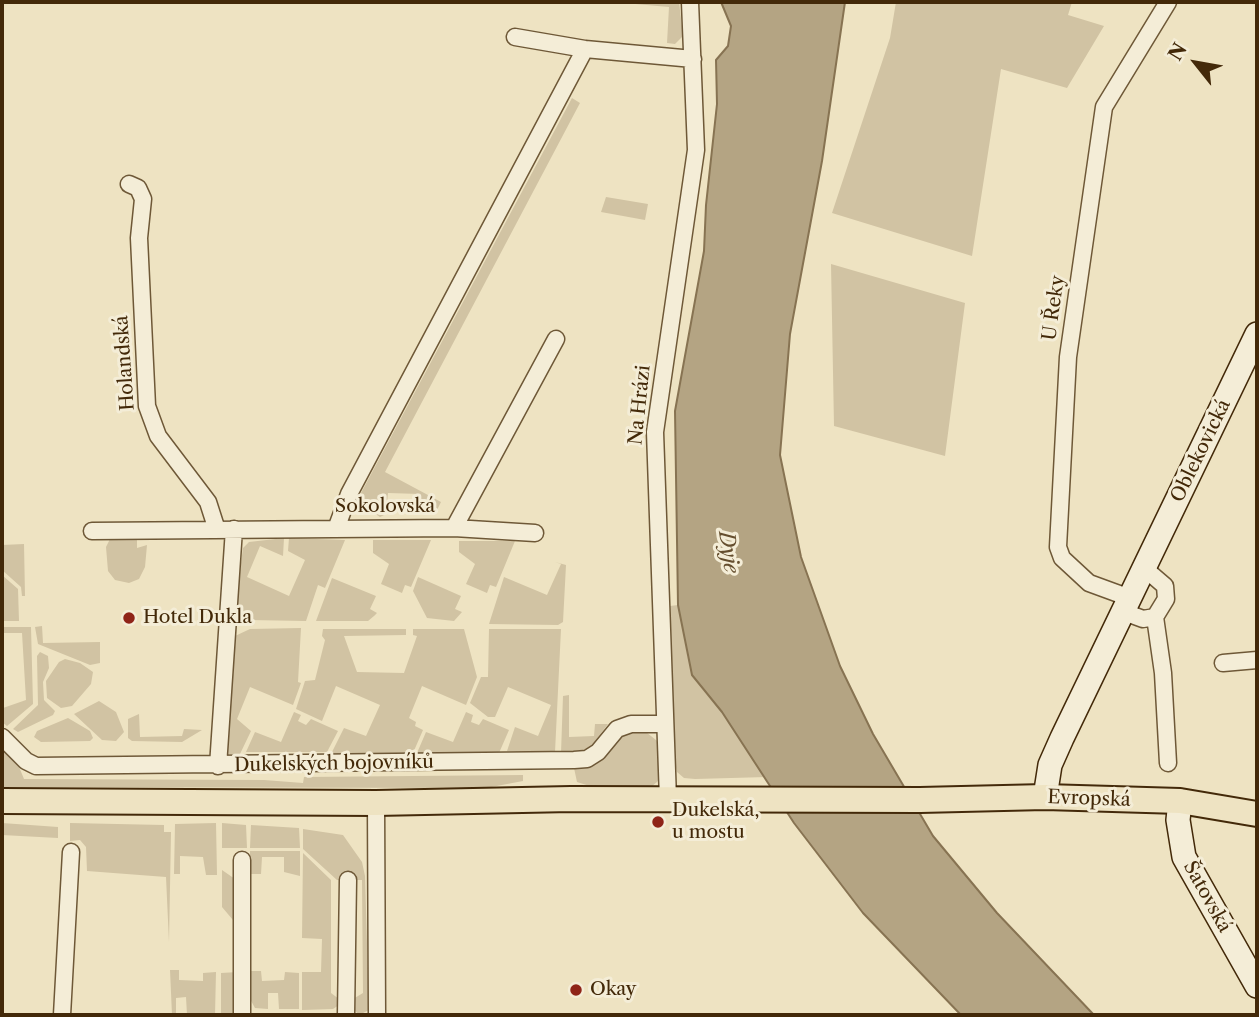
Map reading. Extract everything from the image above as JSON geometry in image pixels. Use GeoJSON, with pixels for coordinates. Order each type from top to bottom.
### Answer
{"type":"FeatureCollection","features":[{"type":"Feature","properties":{"kind":"main road","name":"Evropská"},"geometry":{"type":"LineString","coordinates":[[920,800],[1045,797],[1180,801],[1257,814]]}},
{"type":"Feature","properties":{"kind":"main road","name":"Dukelských bojovníků"},"geometry":{"type":"LineString","coordinates":[[2,801],[376,803],[668,799],[920,800]]}},
{"type":"Feature","properties":{"kind":"street","name":"Na Hrázi"},"geometry":{"type":"LineString","coordinates":[[668,799],[655,432],[696,150],[690,2]]}},
{"type":"Feature","properties":{"kind":"street","name":"U Řeky"},"geometry":{"type":"LineString","coordinates":[[1127,605],[1089,583],[1062,558],[1058,547],[1068,358],[1104,107],[1168,2]]}},
{"type":"Feature","properties":{"kind":"street"},"geometry":{"type":"LineString","coordinates":[[515,37],[585,49],[693,58]]}},
{"type":"Feature","properties":{"kind":"street"},"geometry":{"type":"LineString","coordinates":[[335,528],[349,494],[585,49]]}},
{"type":"Feature","properties":{"kind":"street","name":"Holandská"},"geometry":{"type":"LineString","coordinates":[[129,184],[138,188],[143,199],[139,238],[147,407],[158,436],[208,502],[216,527]]}},
{"type":"Feature","properties":{"kind":"street","name":"Oblekovická"},"geometry":{"type":"LineString","coordinates":[[1045,797],[1050,765],[1257,334]]}},
{"type":"Feature","properties":{"kind":"street"},"geometry":{"type":"LineString","coordinates":[[454,528],[556,339]]}},
{"type":"Feature","properties":{"kind":"street","name":"Sokolovská"},"geometry":{"type":"LineString","coordinates":[[92,531],[216,527],[454,528],[535,533]]}},
{"type":"Feature","properties":{"kind":"street"},"geometry":{"type":"LineString","coordinates":[[218,766],[234,529]]}},
{"type":"Feature","properties":{"kind":"street"},"geometry":{"type":"LineString","coordinates":[[1144,568],[1166,586],[1166,599],[1155,617],[1163,673],[1168,763]]}},
{"type":"Feature","properties":{"kind":"street"},"geometry":{"type":"LineString","coordinates":[[1127,605],[1143,619],[1155,617]]}},
{"type":"Feature","properties":{"kind":"street"},"geometry":{"type":"LineString","coordinates":[[1223,663],[1257,660]]}},
{"type":"Feature","properties":{"kind":"street","name":"Dukelských bojovníků"},"geometry":{"type":"LineString","coordinates":[[2,737],[26,761],[36,765],[218,766],[574,761],[587,759],[598,752],[617,729],[631,724],[664,724]]}},
{"type":"Feature","properties":{"kind":"street","name":"Šatovská"},"geometry":{"type":"LineString","coordinates":[[1180,801],[1178,820],[1184,857],[1257,986]]}},
{"type":"Feature","properties":{"kind":"street","name":"Dukelských bojovníků"},"geometry":{"type":"LineString","coordinates":[[376,803],[377,1015]]}},
{"type":"Feature","properties":{"kind":"street"},"geometry":{"type":"LineString","coordinates":[[62,1015],[71,852]]}},
{"type":"Feature","properties":{"kind":"street"},"geometry":{"type":"LineString","coordinates":[[242,860],[242,1015]]}},
{"type":"Feature","properties":{"kind":"street"},"geometry":{"type":"LineString","coordinates":[[346,1015],[348,880]]}},
{"type":"Feature","properties":{"kind":"shaded area"},"geometry":{"type":"Polygon","coordinates":[[[613,2],[679,2],[683,36],[675,44],[667,43],[669,7],[613,2]]]}},
{"type":"Feature","properties":{"kind":"shaded area"},"geometry":{"type":"Polygon","coordinates":[[[896,2],[1072,2],[1068,15],[1104,26],[1067,88],[1001,69],[972,256],[832,213],[890,38],[896,2]]]}},
{"type":"Feature","properties":{"kind":"shaded area"},"geometry":{"type":"Polygon","coordinates":[[[572,98],[580,103],[385,472],[441,502],[437,510],[421,509],[420,494],[388,493],[386,514],[380,517],[362,505],[361,493],[572,98]]]}},
{"type":"Feature","properties":{"kind":"shaded area"},"geometry":{"type":"Polygon","coordinates":[[[606,197],[648,204],[645,220],[601,212],[606,197]]]}},
{"type":"Feature","properties":{"kind":"shaded area"},"geometry":{"type":"Polygon","coordinates":[[[831,264],[965,303],[945,456],[834,426],[831,264]]]}},
{"type":"Feature","properties":{"kind":"shaded area"},"geometry":{"type":"Polygon","coordinates":[[[137,538],[137,548],[147,545],[145,567],[139,579],[129,583],[115,580],[108,571],[106,547],[110,539],[137,538]]]}},
{"type":"Feature","properties":{"kind":"shaded area"},"geometry":{"type":"Polygon","coordinates":[[[284,538],[283,556],[260,546],[247,577],[289,596],[305,560],[288,551],[289,538],[345,540],[325,588],[318,585],[306,621],[249,620],[235,607],[243,548],[249,542],[284,538]]]}},
{"type":"Feature","properties":{"kind":"shaded area"},"geometry":{"type":"Polygon","coordinates":[[[373,540],[431,540],[411,587],[405,585],[402,593],[381,584],[389,564],[373,553],[373,540]]]}},
{"type":"Feature","properties":{"kind":"shaded area"},"geometry":{"type":"Polygon","coordinates":[[[459,541],[515,541],[496,587],[490,585],[487,593],[466,584],[475,564],[459,552],[459,541]]]}},
{"type":"Feature","properties":{"kind":"shaded area"},"geometry":{"type":"Polygon","coordinates":[[[24,544],[25,596],[22,596],[21,587],[2,570],[2,545],[24,544]]]}},
{"type":"Feature","properties":{"kind":"shaded area"},"geometry":{"type":"Polygon","coordinates":[[[555,562],[566,565],[563,622],[558,625],[489,624],[504,577],[547,595],[561,564],[555,562]]]}},
{"type":"Feature","properties":{"kind":"shaded area"},"geometry":{"type":"Polygon","coordinates":[[[2,575],[18,589],[19,621],[2,621],[2,575]]]}},
{"type":"Feature","properties":{"kind":"shaded area"},"geometry":{"type":"Polygon","coordinates":[[[418,577],[461,596],[455,609],[462,612],[454,621],[427,618],[413,591],[418,577]]]}},
{"type":"Feature","properties":{"kind":"shaded area"},"geometry":{"type":"Polygon","coordinates":[[[332,578],[376,596],[370,609],[377,613],[368,621],[316,621],[332,578]]]}},
{"type":"Feature","properties":{"kind":"shaded area"},"geometry":{"type":"Polygon","coordinates":[[[678,605],[688,658],[702,689],[722,712],[767,777],[695,779],[684,778],[677,772],[674,758],[670,606],[678,605]]]}},
{"type":"Feature","properties":{"kind":"shaded area"},"geometry":{"type":"Polygon","coordinates":[[[42,626],[43,643],[100,642],[100,663],[90,665],[38,644],[35,627],[42,626]]]}},
{"type":"Feature","properties":{"kind":"shaded area"},"geometry":{"type":"Polygon","coordinates":[[[2,627],[31,627],[33,704],[7,726],[2,722],[3,708],[26,700],[22,633],[2,633],[2,627]]]}},
{"type":"Feature","properties":{"kind":"shaded area"},"geometry":{"type":"Polygon","coordinates":[[[301,628],[298,682],[301,683],[293,705],[250,687],[237,719],[251,731],[240,754],[227,754],[235,636],[250,629],[301,628]]]}},
{"type":"Feature","properties":{"kind":"shaded area"},"geometry":{"type":"Polygon","coordinates":[[[323,629],[406,629],[406,635],[344,636],[357,672],[404,673],[417,636],[413,635],[413,629],[464,629],[477,677],[466,705],[422,686],[409,718],[416,722],[415,726],[423,730],[413,753],[331,754],[344,728],[366,736],[380,705],[336,686],[322,721],[296,709],[305,681],[315,680],[325,640],[322,636],[323,629]]]}},
{"type":"Feature","properties":{"kind":"shaded area"},"geometry":{"type":"Polygon","coordinates":[[[489,629],[561,629],[555,752],[507,751],[515,727],[538,736],[551,705],[508,687],[495,717],[488,717],[470,703],[481,677],[488,677],[489,629]]]}},
{"type":"Feature","properties":{"kind":"shaded area"},"geometry":{"type":"Polygon","coordinates":[[[40,652],[48,656],[49,668],[43,682],[44,700],[55,711],[53,715],[18,732],[13,729],[38,705],[37,656],[40,652]]]}},
{"type":"Feature","properties":{"kind":"shaded area"},"geometry":{"type":"Polygon","coordinates":[[[65,659],[80,663],[93,672],[91,684],[72,706],[61,708],[47,698],[46,681],[59,662],[65,659]]]}},
{"type":"Feature","properties":{"kind":"shaded area"},"geometry":{"type":"Polygon","coordinates":[[[569,695],[569,737],[594,736],[595,724],[608,724],[589,749],[561,753],[563,696],[569,695]]]}},
{"type":"Feature","properties":{"kind":"shaded area"},"geometry":{"type":"Polygon","coordinates":[[[99,701],[116,712],[124,732],[116,741],[102,740],[74,714],[99,701]]]}},
{"type":"Feature","properties":{"kind":"shaded area"},"geometry":{"type":"Polygon","coordinates":[[[294,712],[301,715],[298,721],[306,725],[311,719],[338,731],[327,752],[246,752],[255,732],[281,742],[294,712]]]}},
{"type":"Feature","properties":{"kind":"shaded area"},"geometry":{"type":"Polygon","coordinates":[[[466,712],[473,715],[471,722],[479,725],[483,719],[509,730],[499,753],[417,753],[426,732],[453,742],[466,712]]]}},
{"type":"Feature","properties":{"kind":"shaded area"},"geometry":{"type":"Polygon","coordinates":[[[139,714],[140,737],[182,736],[184,729],[202,730],[182,742],[132,741],[128,738],[128,719],[139,714]]]}},
{"type":"Feature","properties":{"kind":"shaded area"},"geometry":{"type":"Polygon","coordinates":[[[68,718],[90,731],[93,738],[90,741],[41,742],[34,737],[37,731],[68,718]]]}},
{"type":"Feature","properties":{"kind":"shaded area"},"geometry":{"type":"Polygon","coordinates":[[[626,730],[646,732],[661,744],[661,776],[657,782],[651,787],[596,788],[577,782],[574,768],[586,768],[626,730]]]}},
{"type":"Feature","properties":{"kind":"shaded area"},"geometry":{"type":"Polygon","coordinates":[[[2,744],[17,762],[24,779],[264,780],[303,783],[304,777],[523,775],[523,781],[486,788],[2,787],[2,744]]]}},
{"type":"Feature","properties":{"kind":"shaded area"},"geometry":{"type":"Polygon","coordinates":[[[2,823],[58,827],[58,838],[2,835],[2,823]]]}},
{"type":"Feature","properties":{"kind":"shaded area"},"geometry":{"type":"Polygon","coordinates":[[[70,823],[164,825],[164,832],[171,832],[169,942],[166,877],[87,871],[86,847],[80,840],[70,841],[70,823]]]}},
{"type":"Feature","properties":{"kind":"shaded area"},"geometry":{"type":"Polygon","coordinates":[[[216,823],[217,875],[206,875],[203,857],[180,856],[180,874],[174,874],[175,824],[216,823]]]}},
{"type":"Feature","properties":{"kind":"shaded area"},"geometry":{"type":"Polygon","coordinates":[[[222,823],[246,825],[247,848],[222,848],[222,823]]]}},
{"type":"Feature","properties":{"kind":"shaded area"},"geometry":{"type":"Polygon","coordinates":[[[251,825],[299,828],[300,848],[250,848],[251,825]]]}},
{"type":"Feature","properties":{"kind":"shaded area"},"geometry":{"type":"Polygon","coordinates":[[[303,829],[343,835],[362,862],[365,876],[369,1010],[363,1013],[357,1013],[352,1007],[353,999],[363,993],[362,880],[337,880],[303,849],[303,829]]]}},
{"type":"Feature","properties":{"kind":"shaded area"},"geometry":{"type":"Polygon","coordinates":[[[250,851],[300,851],[300,876],[284,872],[284,857],[262,857],[261,874],[250,874],[250,851]]]}},
{"type":"Feature","properties":{"kind":"shaded area"},"geometry":{"type":"Polygon","coordinates":[[[303,853],[331,880],[331,993],[339,999],[339,1005],[333,1009],[302,1010],[302,972],[321,972],[322,939],[302,938],[303,853]]]}},
{"type":"Feature","properties":{"kind":"shaded area"},"geometry":{"type":"Polygon","coordinates":[[[222,870],[235,879],[238,926],[222,907],[222,870]]]}},
{"type":"Feature","properties":{"kind":"shaded area"},"geometry":{"type":"Polygon","coordinates":[[[170,970],[179,970],[179,980],[203,981],[203,973],[216,972],[215,1015],[187,1015],[186,997],[176,998],[176,1015],[172,1015],[170,970]]]}},
{"type":"Feature","properties":{"kind":"shaded area"},"geometry":{"type":"Polygon","coordinates":[[[249,971],[261,971],[262,981],[284,980],[285,972],[299,973],[299,1009],[279,1009],[278,993],[268,993],[268,1009],[255,1008],[250,999],[249,971]]]}},
{"type":"Feature","properties":{"kind":"shaded area"},"geometry":{"type":"Polygon","coordinates":[[[238,972],[236,1009],[232,1015],[221,1015],[221,973],[238,972]]]}},
{"type":"Feature","properties":{"kind":"water","name":"Dyje"},"geometry":{"type":"Polygon","coordinates":[[[721,2],[845,2],[822,161],[790,334],[780,455],[801,557],[840,666],[873,734],[933,836],[997,913],[1094,1015],[961,1015],[863,913],[794,823],[722,712],[692,675],[678,605],[675,411],[704,251],[717,104],[716,60],[728,46],[731,26],[721,2]]]}},
{"type":"Feature","properties":{"kind":"place","name":"Hotel Dukla"},"geometry":{"type":"Point","coordinates":[129,618]}},
{"type":"Feature","properties":{"kind":"place","name":"Dukelská, u mostu"},"geometry":{"type":"Point","coordinates":[658,822]}},
{"type":"Feature","properties":{"kind":"place","name":"Okay"},"geometry":{"type":"Point","coordinates":[576,990]}}]}
